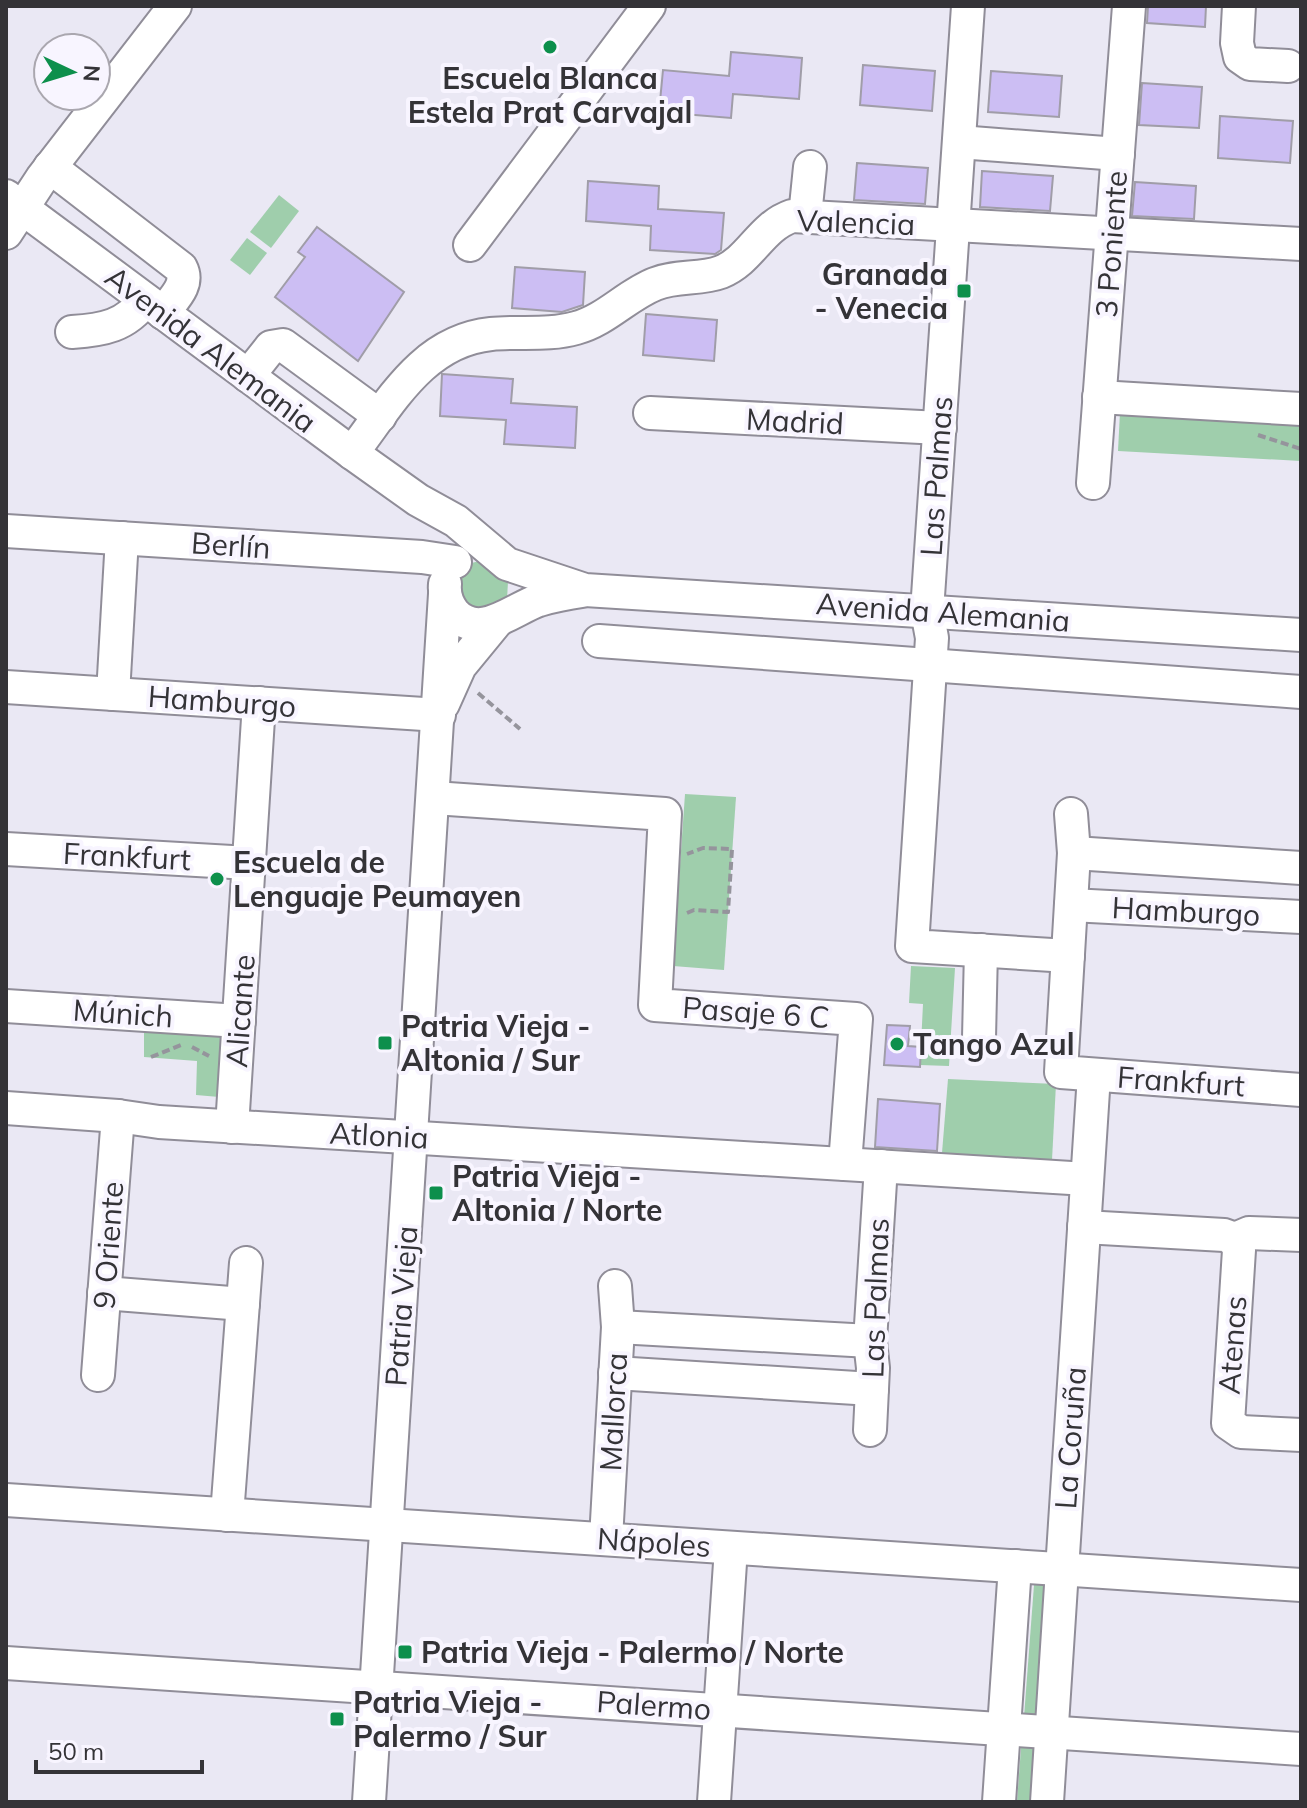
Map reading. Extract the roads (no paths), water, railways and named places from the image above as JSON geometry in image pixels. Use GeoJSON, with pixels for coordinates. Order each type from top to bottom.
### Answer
{"type":"FeatureCollection","features":[{"type":"Feature","properties":{"kind":"street"},"geometry":{"type":"LineString","coordinates":[[12,212],[175,6]]}},
{"type":"Feature","properties":{"kind":"street"},"geometry":{"type":"LineString","coordinates":[[470,245],[649,6]]}},
{"type":"Feature","properties":{"kind":"street","name":"Las Palmas"},"geometry":{"type":"LineString","coordinates":[[968,6],[927,611],[932,638],[912,946],[981,950]]}},
{"type":"Feature","properties":{"kind":"street","name":"3 Poniente"},"geometry":{"type":"LineString","coordinates":[[1093,483],[1129,6]]}},
{"type":"Feature","properties":{"kind":"street"},"geometry":{"type":"LineString","coordinates":[[1239,6],[1237,43],[1240,57],[1250,64],[1288,66]]}},
{"type":"Feature","properties":{"kind":"street"},"geometry":{"type":"LineString","coordinates":[[959,142],[1118,154]]}},
{"type":"Feature","properties":{"kind":"street"},"geometry":{"type":"LineString","coordinates":[[50,167],[181,268],[185,276],[183,286],[120,324],[72,332]]}},
{"type":"Feature","properties":{"kind":"street"},"geometry":{"type":"LineString","coordinates":[[805,216],[810,167]]}},
{"type":"Feature","properties":{"kind":"street","name":"Avenida Alemania"},"geometry":{"type":"LineString","coordinates":[[12,212],[154,306],[418,500],[448,515],[501,559]]}},
{"type":"Feature","properties":{"kind":"street","name":"Valencia"},"geometry":{"type":"LineString","coordinates":[[352,453],[420,364],[443,349],[482,335],[559,332],[578,328],[657,283],[724,271],[740,260],[771,225],[792,216],[1301,244]]}},
{"type":"Feature","properties":{"kind":"street"},"geometry":{"type":"LineString","coordinates":[[248,376],[271,347],[283,345],[380,416]]}},
{"type":"Feature","properties":{"kind":"street"},"geometry":{"type":"LineString","coordinates":[[1099,397],[1301,409]]}},
{"type":"Feature","properties":{"kind":"street","name":"Madrid"},"geometry":{"type":"LineString","coordinates":[[650,413],[940,428]]}},
{"type":"Feature","properties":{"kind":"street","name":"Avenida Alemania"},"geometry":{"type":"LineString","coordinates":[[418,500],[455,562],[474,552],[585,590]]}},
{"type":"Feature","properties":{"kind":"street","name":"Berlín"},"geometry":{"type":"LineString","coordinates":[[6,531],[422,557],[455,562]]}},
{"type":"Feature","properties":{"kind":"street"},"geometry":{"type":"LineString","coordinates":[[113,694],[122,538]]}},
{"type":"Feature","properties":{"kind":"street"},"geometry":{"type":"LineString","coordinates":[[501,559],[517,585],[514,601],[502,617]]}},
{"type":"Feature","properties":{"kind":"street"},"geometry":{"type":"LineString","coordinates":[[445,594],[445,580],[455,562]]}},
{"type":"Feature","properties":{"kind":"street","name":"Avenida Alemania"},"geometry":{"type":"LineString","coordinates":[[445,594],[454,612],[465,621],[478,625],[539,600],[585,590],[1301,635]]}},
{"type":"Feature","properties":{"kind":"street","name":"Patria Vieja"},"geometry":{"type":"LineString","coordinates":[[369,1802],[445,594]]}},
{"type":"Feature","properties":{"kind":"street","name":"Patria Vieja"},"geometry":{"type":"LineString","coordinates":[[439,715],[460,666],[502,617]]}},
{"type":"Feature","properties":{"kind":"street"},"geometry":{"type":"LineString","coordinates":[[599,641],[1301,692]]}},
{"type":"Feature","properties":{"kind":"street","name":"Hamburgo"},"geometry":{"type":"LineString","coordinates":[[6,687],[439,715]]}},
{"type":"Feature","properties":{"kind":"street","name":"Alicante"},"geometry":{"type":"LineString","coordinates":[[232,1127],[259,703]]}},
{"type":"Feature","properties":{"kind":"street","name":"Pasaje 6 C"},"geometry":{"type":"LineString","coordinates":[[434,798],[665,814],[655,1005],[856,1019],[845,1164]]}},
{"type":"Feature","properties":{"kind":"street"},"geometry":{"type":"LineString","coordinates":[[979,1038],[981,950],[1068,956],[1074,853],[1071,814]]}},
{"type":"Feature","properties":{"kind":"street","name":"Frankfurt"},"geometry":{"type":"LineString","coordinates":[[6,849],[249,863]]}},
{"type":"Feature","properties":{"kind":"street","name":"Hamburgo"},"geometry":{"type":"LineString","coordinates":[[1074,853],[1301,868]]}},
{"type":"Feature","properties":{"kind":"street","name":"Hamburgo"},"geometry":{"type":"LineString","coordinates":[[1071,905],[1301,917]]}},
{"type":"Feature","properties":{"kind":"street","name":"Frankfurt"},"geometry":{"type":"LineString","coordinates":[[1068,956],[1061,1072],[1301,1090]]}},
{"type":"Feature","properties":{"kind":"street","name":"Múnich"},"geometry":{"type":"LineString","coordinates":[[6,1006],[239,1021]]}},
{"type":"Feature","properties":{"kind":"street","name":"La Coruña"},"geometry":{"type":"LineString","coordinates":[[1047,1802],[1094,1075]]}},
{"type":"Feature","properties":{"kind":"street","name":"Atlonia"},"geometry":{"type":"LineString","coordinates":[[6,1108],[232,1127],[1087,1179]]}},
{"type":"Feature","properties":{"kind":"street","name":"9 Oriente"},"geometry":{"type":"LineString","coordinates":[[98,1375],[118,1116]]}},
{"type":"Feature","properties":{"kind":"street","name":"Las Palmas"},"geometry":{"type":"LineString","coordinates":[[870,1430],[870,1341],[881,1166]]}},
{"type":"Feature","properties":{"kind":"street"},"geometry":{"type":"LineString","coordinates":[[1084,1227],[1224,1235],[1235,1239],[1249,1233],[1301,1235]]}},
{"type":"Feature","properties":{"kind":"street","name":"Atenas"},"geometry":{"type":"LineString","coordinates":[[1235,1239],[1239,1250],[1228,1423],[1241,1432],[1301,1435]]}},
{"type":"Feature","properties":{"kind":"street"},"geometry":{"type":"LineString","coordinates":[[227,1515],[246,1263]]}},
{"type":"Feature","properties":{"kind":"street","name":"Mallorca"},"geometry":{"type":"LineString","coordinates":[[606,1539],[618,1327],[615,1286]]}},
{"type":"Feature","properties":{"kind":"street"},"geometry":{"type":"LineString","coordinates":[[104,1293],[243,1304]]}},
{"type":"Feature","properties":{"kind":"street"},"geometry":{"type":"LineString","coordinates":[[618,1327],[870,1341]]}},
{"type":"Feature","properties":{"kind":"street"},"geometry":{"type":"LineString","coordinates":[[615,1373],[872,1389]]}},
{"type":"Feature","properties":{"kind":"street","name":"Nápoles"},"geometry":{"type":"LineString","coordinates":[[6,1500],[1301,1585]]}},
{"type":"Feature","properties":{"kind":"street"},"geometry":{"type":"LineString","coordinates":[[714,1802],[731,1548]]}},
{"type":"Feature","properties":{"kind":"street"},"geometry":{"type":"LineString","coordinates":[[999,1802],[1015,1566]]}},
{"type":"Feature","properties":{"kind":"street","name":"Palermo"},"geometry":{"type":"LineString","coordinates":[[6,1663],[1301,1749]]}},
{"type":"Feature","properties":{"kind":"place","name":"Escuela Blanca Estela Prat Carvajal"},"geometry":{"type":"Point","coordinates":[550,47]}},
{"type":"Feature","properties":{"kind":"place","name":"Granada - Venecia"},"geometry":{"type":"Point","coordinates":[964,291]}},
{"type":"Feature","properties":{"kind":"place","name":"Escuela de Lenguaje Peumayen"},"geometry":{"type":"Point","coordinates":[217,879]}},
{"type":"Feature","properties":{"kind":"place","name":"Patria Vieja - Altonia / Sur"},"geometry":{"type":"Point","coordinates":[385,1043]}},
{"type":"Feature","properties":{"kind":"place","name":"Tango Azul"},"geometry":{"type":"Point","coordinates":[897,1044]}},
{"type":"Feature","properties":{"kind":"place","name":"Patria Vieja - Altonia / Norte"},"geometry":{"type":"Point","coordinates":[436,1193]}},
{"type":"Feature","properties":{"kind":"place","name":"Patria Vieja - Palermo / Norte"},"geometry":{"type":"Point","coordinates":[405,1652]}},
{"type":"Feature","properties":{"kind":"place","name":"Patria Vieja - Palermo / Sur"},"geometry":{"type":"Point","coordinates":[337,1719]}}]}
